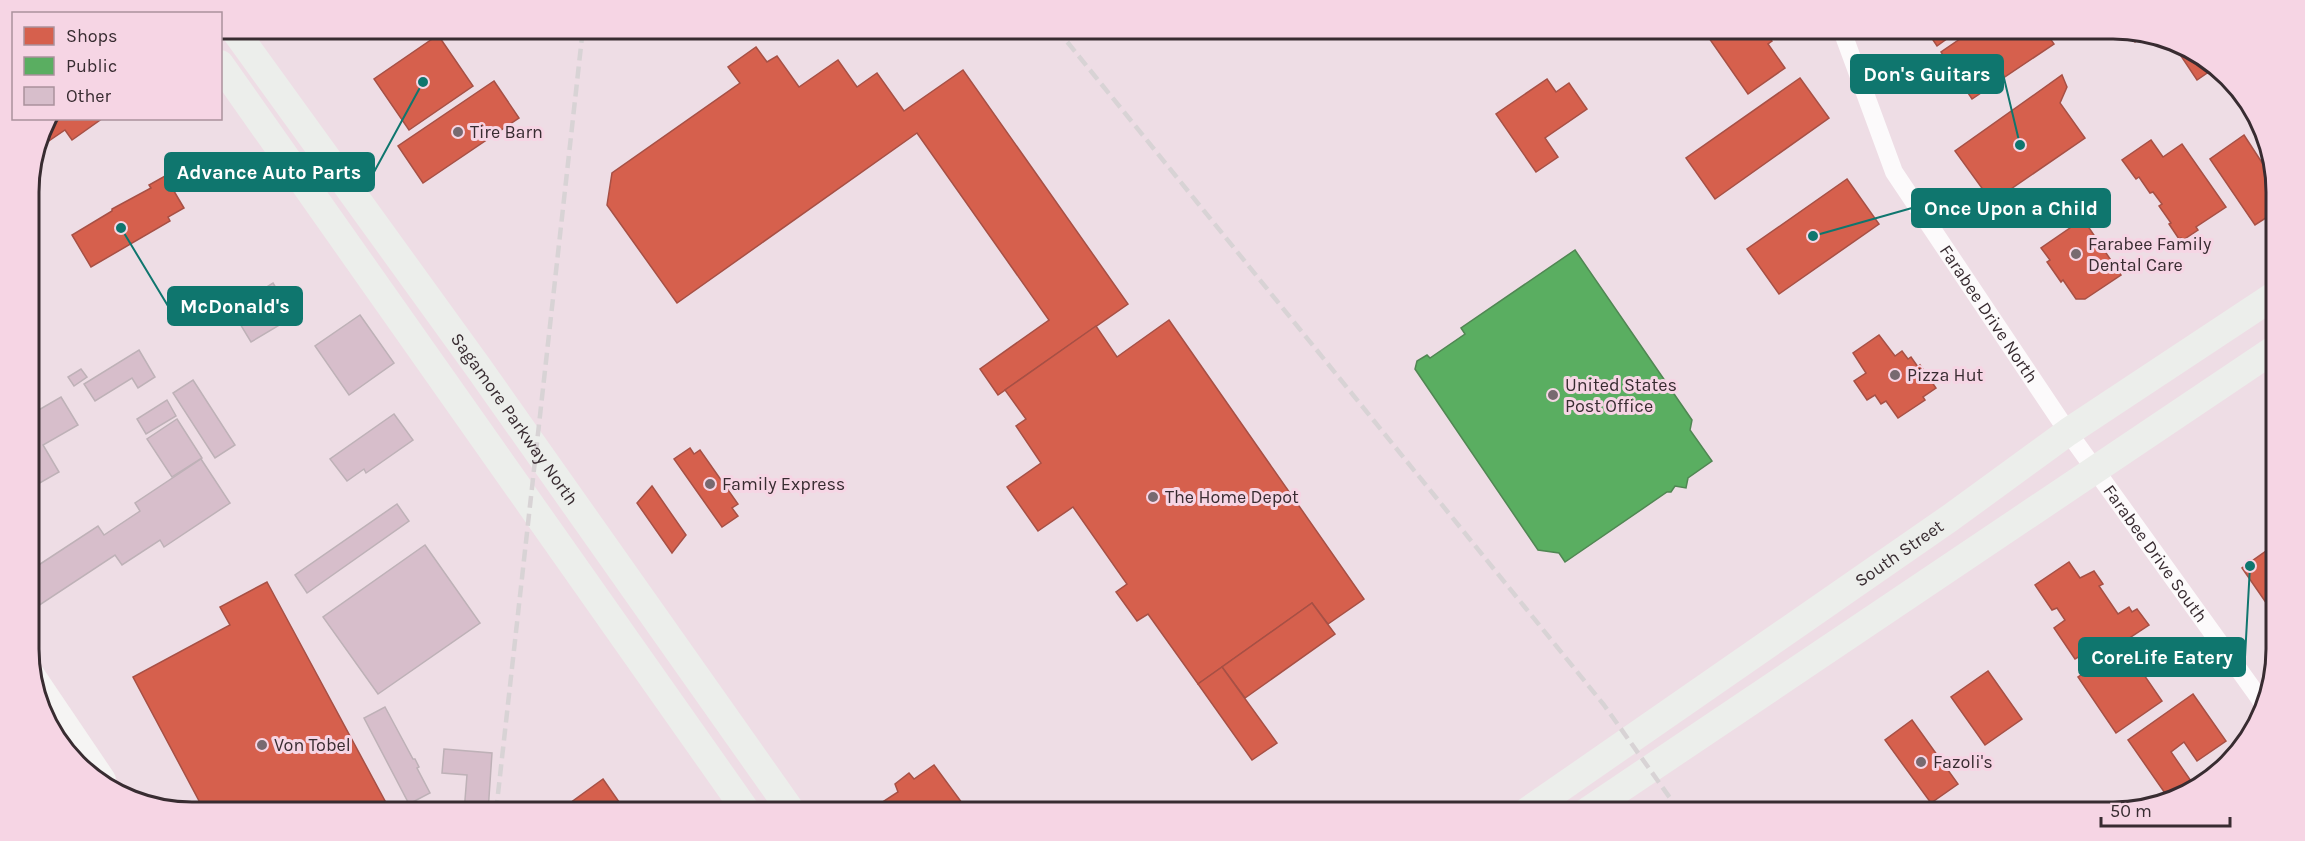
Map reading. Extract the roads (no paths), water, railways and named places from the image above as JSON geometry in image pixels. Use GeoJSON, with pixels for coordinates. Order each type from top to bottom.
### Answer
{"type":"FeatureCollection","features":[{"type":"Feature","properties":{"kind":"main road","name":"Sagamore Parkway North"},"geometry":{"type":"LineString","coordinates":[[241,39],[471,357],[785,802]]}},
{"type":"Feature","properties":{"kind":"main road","name":"Sagamore Parkway North"},"geometry":{"type":"LineString","coordinates":[[222,67],[740,802]]}},
{"type":"Feature","properties":{"kind":"main road","name":"South Street"},"geometry":{"type":"LineString","coordinates":[[1541,802],[1950,518],[2068,432],[2266,302]]}},
{"type":"Feature","properties":{"kind":"main road"},"geometry":{"type":"LineString","coordinates":[[1611,802],[1779,683],[2266,355]]}},
{"type":"Feature","properties":{"kind":"main road"},"geometry":{"type":"LineString","coordinates":[[1756,654],[1779,683]]}},
{"type":"Feature","properties":{"kind":"main road"},"geometry":{"type":"LineString","coordinates":[[47,697],[93,766]]}},
{"type":"Feature","properties":{"kind":"street","name":"Farabee Drive North"},"geometry":{"type":"LineString","coordinates":[[1845,39],[1894,172],[2068,432]]}},
{"type":"Feature","properties":{"kind":"street","name":"Farabee Drive South"},"geometry":{"type":"LineString","coordinates":[[2068,432],[2258,697]]}},
{"type":"Feature","properties":{"kind":"railway"},"geometry":{"type":"LineString","coordinates":[[497,802],[582,39]]}},
{"type":"Feature","properties":{"kind":"railway"},"geometry":{"type":"LineString","coordinates":[[1065,39],[1604,705],[1673,802]]}},
{"type":"Feature","properties":{"kind":"place","name":"Advance Auto Parts"},"geometry":{"type":"Point","coordinates":[423,82]}},
{"type":"Feature","properties":{"kind":"place","name":"Tire Barn"},"geometry":{"type":"Point","coordinates":[458,132]}},
{"type":"Feature","properties":{"kind":"place","name":"Don's Guitars"},"geometry":{"type":"Point","coordinates":[2020,145]}},
{"type":"Feature","properties":{"kind":"place","name":"McDonald's"},"geometry":{"type":"Point","coordinates":[121,228]}},
{"type":"Feature","properties":{"kind":"place","name":"Once Upon a Child"},"geometry":{"type":"Point","coordinates":[1813,236]}},
{"type":"Feature","properties":{"kind":"place","name":"Farabee Family Dental Care"},"geometry":{"type":"Point","coordinates":[2076,254]}},
{"type":"Feature","properties":{"kind":"place","name":"Pizza Hut"},"geometry":{"type":"Point","coordinates":[1895,375]}},
{"type":"Feature","properties":{"kind":"place","name":"United States Post Office"},"geometry":{"type":"Point","coordinates":[1553,395]}},
{"type":"Feature","properties":{"kind":"place","name":"Family Express"},"geometry":{"type":"Point","coordinates":[710,484]}},
{"type":"Feature","properties":{"kind":"place","name":"The Home Depot"},"geometry":{"type":"Point","coordinates":[1153,497]}},
{"type":"Feature","properties":{"kind":"place","name":"CoreLife Eatery"},"geometry":{"type":"Point","coordinates":[2250,566]}},
{"type":"Feature","properties":{"kind":"place","name":"Von Tobel"},"geometry":{"type":"Point","coordinates":[262,745]}},
{"type":"Feature","properties":{"kind":"place","name":"Fazoli's"},"geometry":{"type":"Point","coordinates":[1921,762]}}]}
